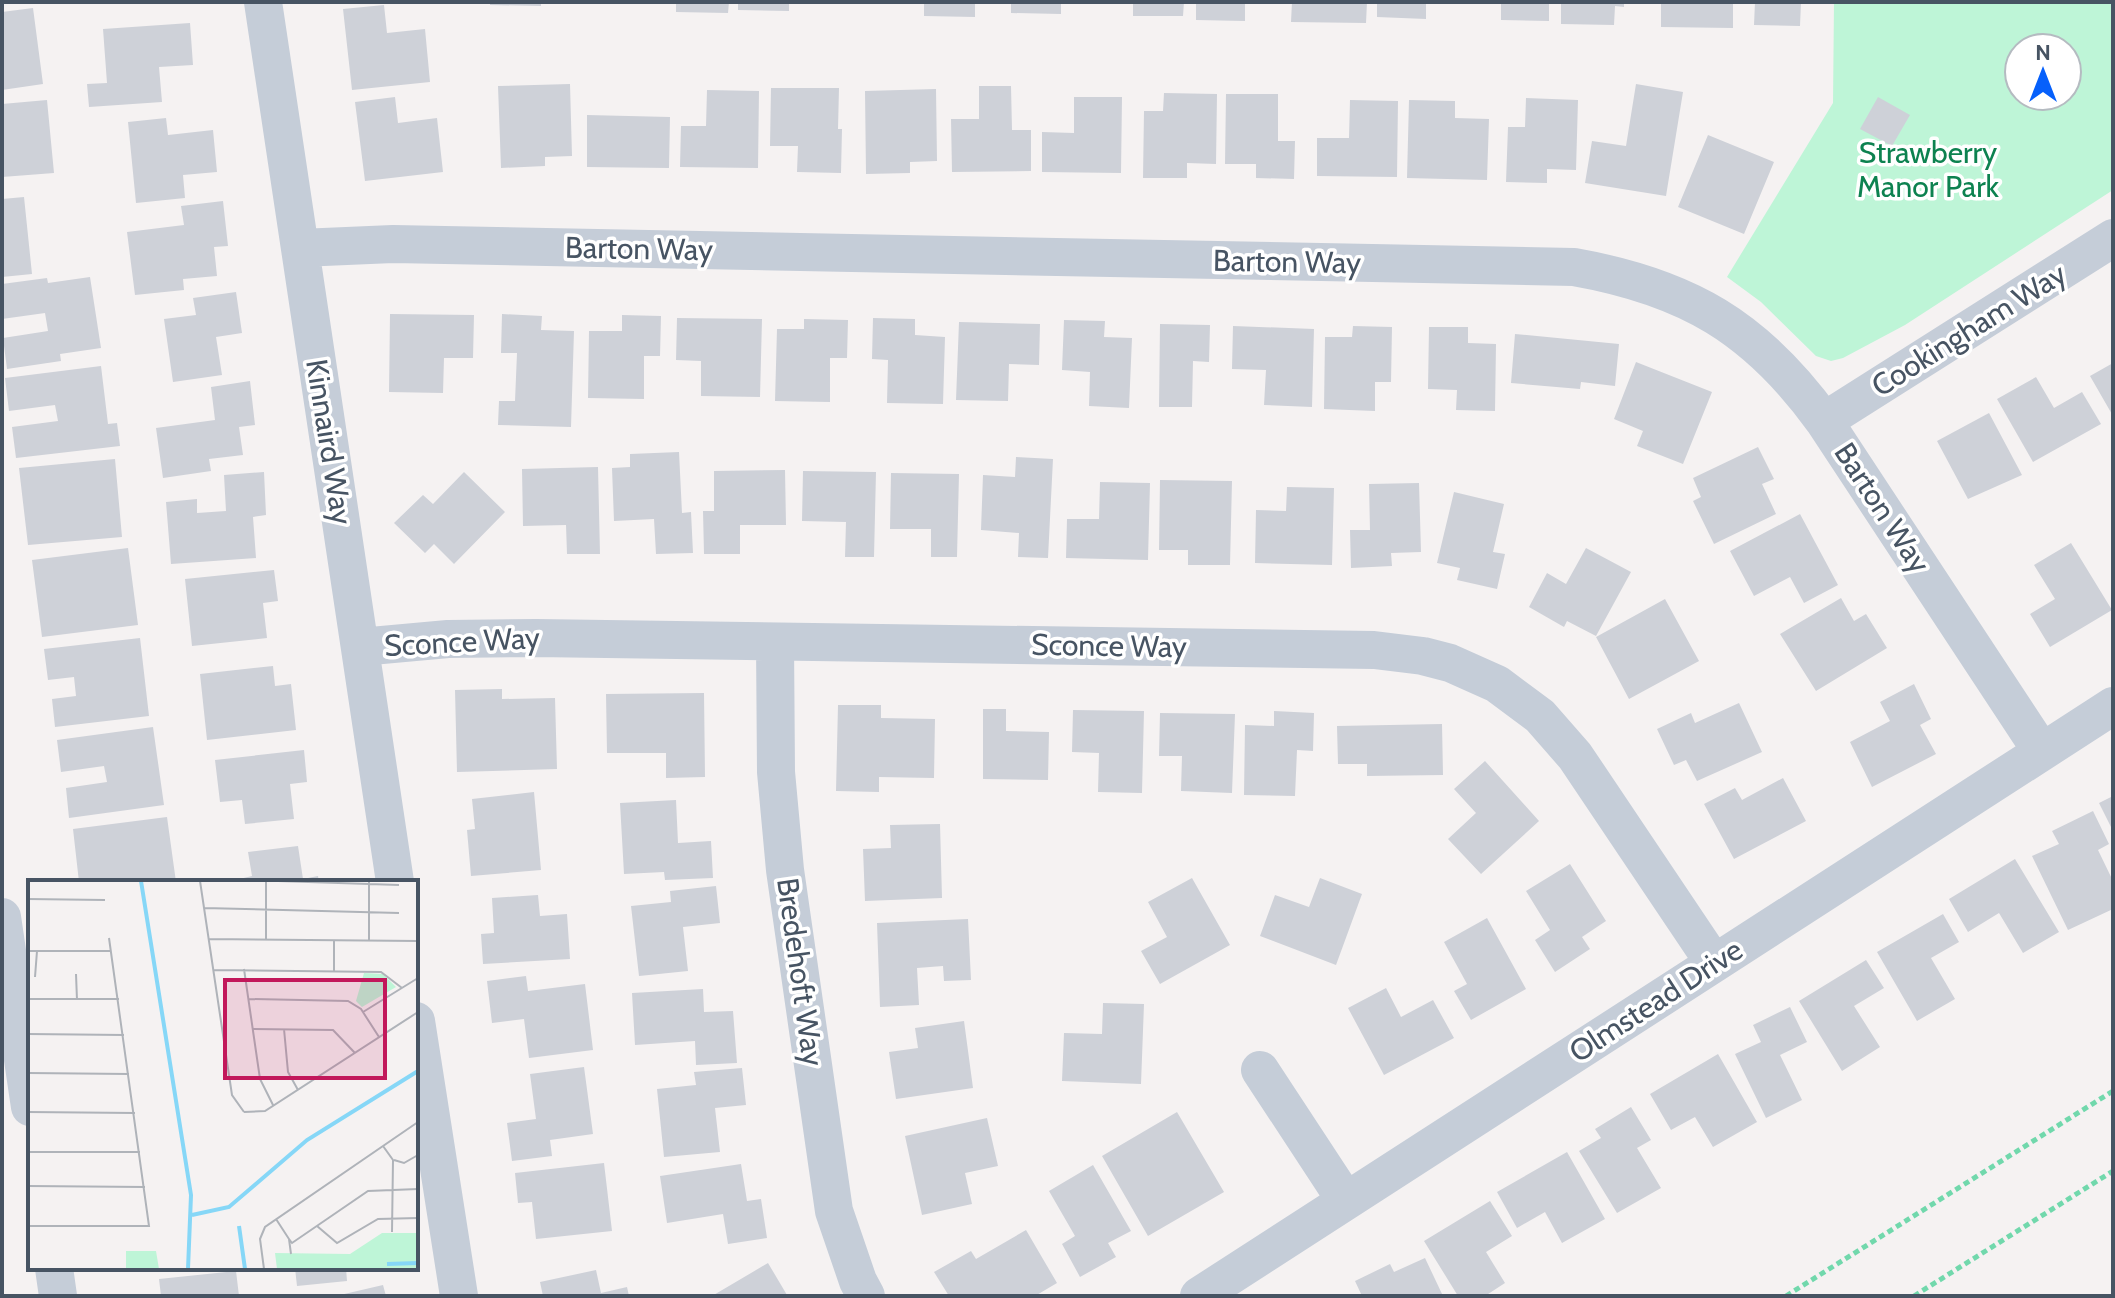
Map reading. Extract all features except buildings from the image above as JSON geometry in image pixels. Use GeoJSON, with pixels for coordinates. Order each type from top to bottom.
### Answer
{"type":"FeatureCollection","features":[{"type":"Feature","properties":{"kind":"street","name":"Kinnaird Way"},"geometry":{"type":"LineString","coordinates":[[263,2],[395,880]]}},
{"type":"Feature","properties":{"kind":"street","name":"Cookingham Way"},"geometry":{"type":"LineString","coordinates":[[1824,421],[2113,238]]}},
{"type":"Feature","properties":{"kind":"street","name":"Barton Way"},"geometry":{"type":"LineString","coordinates":[[300,248],[393,244],[1574,267],[1620,275],[1666,290],[1708,310],[1747,336],[1798,385],[2042,752]]}},
{"type":"Feature","properties":{"kind":"street","name":"Sconce Way"},"geometry":{"type":"LineString","coordinates":[[360,647],[448,639],[536,638],[1374,650],[1423,656],[1450,663],[1497,684],[1520,699],[1559,735],[1714,963]]}},
{"type":"Feature","properties":{"kind":"street","name":"Bredehoft Way"},"geometry":{"type":"LineString","coordinates":[[775,642],[776,772],[785,870],[834,1211],[866,1296]]}},
{"type":"Feature","properties":{"kind":"street","name":"Olmstead Drive"},"geometry":{"type":"LineString","coordinates":[[1199,1296],[2113,706]]}},
{"type":"Feature","properties":{"kind":"street"},"geometry":{"type":"LineString","coordinates":[[2,917],[28,1093]]}},
{"type":"Feature","properties":{"kind":"street"},"geometry":{"type":"LineString","coordinates":[[418,1034],[459,1296]]}},
{"type":"Feature","properties":{"kind":"street"},"geometry":{"type":"LineString","coordinates":[[1260,1070],[1346,1201]]}},
{"type":"Feature","properties":{"kind":"street"},"geometry":{"type":"LineString","coordinates":[[54,1270],[58,1296]]}},
{"type":"Feature","properties":{"kind":"path"},"geometry":{"type":"LineString","coordinates":[[1786,1296],[2113,1091]]}},
{"type":"Feature","properties":{"kind":"path"},"geometry":{"type":"LineString","coordinates":[[1914,1296],[2113,1171]]}},
{"type":"Feature","properties":{"kind":"green space","name":"Strawberry Manor Park"},"geometry":{"type":"Polygon","coordinates":[[[1834,2],[2113,2],[2113,190],[1905,325],[1843,358],[1831,361],[1816,356],[1761,302],[1727,277],[1833,103],[1834,2]]]}}]}
